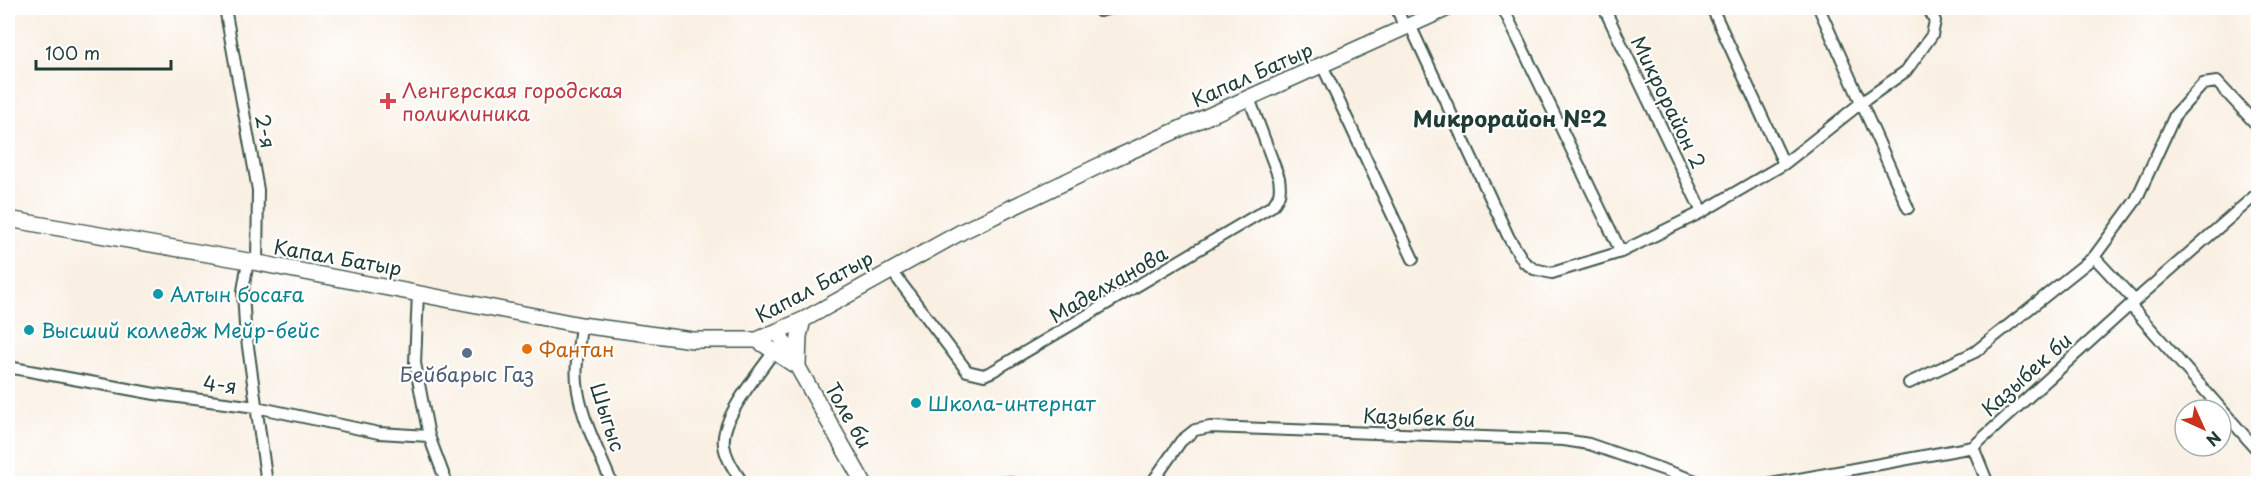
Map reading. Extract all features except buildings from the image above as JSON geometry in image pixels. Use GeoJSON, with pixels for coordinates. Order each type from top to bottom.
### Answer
{"type":"FeatureCollection","features":[{"type":"Feature","properties":{"kind":"main road","name":"Капал Батыр"},"geometry":{"type":"LineString","coordinates":[[8,219],[253,262],[582,325],[693,340],[757,340],[803,320],[963,231],[1102,164],[1448,8]]}},
{"type":"Feature","properties":{"kind":"main road"},"geometry":{"type":"LineString","coordinates":[[797,368],[799,336],[803,320]]}},
{"type":"Feature","properties":{"kind":"main road","name":"Толе би"},"geometry":{"type":"LineString","coordinates":[[778,332],[864,483]]}},
{"type":"Feature","properties":{"kind":"main road"},"geometry":{"type":"LineString","coordinates":[[757,340],[775,350],[797,368]]}},
{"type":"Feature","properties":{"kind":"street","name":"2-я"},"geometry":{"type":"LineString","coordinates":[[225,8],[258,190],[253,262],[243,291],[245,325],[267,483]]}},
{"type":"Feature","properties":{"kind":"street"},"geometry":{"type":"LineString","coordinates":[[1098,8],[1100,11],[1110,8]]}},
{"type":"Feature","properties":{"kind":"street"},"geometry":{"type":"LineString","coordinates":[[1398,8],[1509,238],[1524,262],[1534,269],[1552,273],[1620,252],[1702,212],[1784,164],[1906,71],[1932,35],[1935,21],[1928,8]]}},
{"type":"Feature","properties":{"kind":"street"},"geometry":{"type":"LineString","coordinates":[[1503,8],[1620,252]]}},
{"type":"Feature","properties":{"kind":"street","name":"Микрорайон 2"},"geometry":{"type":"LineString","coordinates":[[1604,8],[1702,212]]}},
{"type":"Feature","properties":{"kind":"street"},"geometry":{"type":"LineString","coordinates":[[1712,8],[1784,164]]}},
{"type":"Feature","properties":{"kind":"street"},"geometry":{"type":"LineString","coordinates":[[1819,8],[1908,208]]}},
{"type":"Feature","properties":{"kind":"street"},"geometry":{"type":"LineString","coordinates":[[1322,65],[1413,259]]}},
{"type":"Feature","properties":{"kind":"street"},"geometry":{"type":"LineString","coordinates":[[1909,383],[1975,352],[2094,257],[2136,200],[2175,115],[2203,84],[2217,81],[2254,122],[2259,119]]}},
{"type":"Feature","properties":{"kind":"street","name":"Маделханова"},"geometry":{"type":"LineString","coordinates":[[891,270],[968,371],[984,375],[993,371],[1272,206],[1281,190],[1279,178],[1250,98]]}},
{"type":"Feature","properties":{"kind":"street","name":"Казыбек би"},"geometry":{"type":"LineString","coordinates":[[1973,447],[2132,303],[2259,194]]}},
{"type":"Feature","properties":{"kind":"street"},"geometry":{"type":"LineString","coordinates":[[2094,257],[2259,450]]}},
{"type":"Feature","properties":{"kind":"street"},"geometry":{"type":"LineString","coordinates":[[418,293],[415,363],[429,436],[447,483]]}},
{"type":"Feature","properties":{"kind":"street","name":"Шыгыс"},"geometry":{"type":"LineString","coordinates":[[582,325],[577,370],[578,389],[582,409],[612,483]]}},
{"type":"Feature","properties":{"kind":"street"},"geometry":{"type":"LineString","coordinates":[[743,483],[730,463],[724,446],[724,431],[734,410],[775,350]]}},
{"type":"Feature","properties":{"kind":"street","name":"4-я"},"geometry":{"type":"LineString","coordinates":[[8,367],[155,394],[256,407],[379,433],[429,436]]}},
{"type":"Feature","properties":{"kind":"street","name":"Казыбек би"},"geometry":{"type":"LineString","coordinates":[[1151,483],[1181,441],[1195,430],[1210,427],[1564,440],[1589,444],[1705,483]]}},
{"type":"Feature","properties":{"kind":"street"},"geometry":{"type":"LineString","coordinates":[[1771,483],[1973,447],[1988,483]]}},
{"type":"Feature","properties":{"kind":"place","name":"Ленгерская городская поликлиника"},"geometry":{"type":"Point","coordinates":[388,101]}},
{"type":"Feature","properties":{"kind":"place","name":"Алтын босаға"},"geometry":{"type":"Point","coordinates":[158,294]}},
{"type":"Feature","properties":{"kind":"place","name":"Высший колледж Мейр-бейс"},"geometry":{"type":"Point","coordinates":[29,330]}},
{"type":"Feature","properties":{"kind":"place","name":"Фантан"},"geometry":{"type":"Point","coordinates":[527,349]}},
{"type":"Feature","properties":{"kind":"place","name":"Бейбарыс Газ"},"geometry":{"type":"Point","coordinates":[467,353]}},
{"type":"Feature","properties":{"kind":"place","name":"Школа-интернат"},"geometry":{"type":"Point","coordinates":[916,403]}},
{"type":"Feature","properties":{"kind":"district","name":"Микрорайон №2"},"geometry":{"type":"Point","coordinates":[1510,117]}}]}
